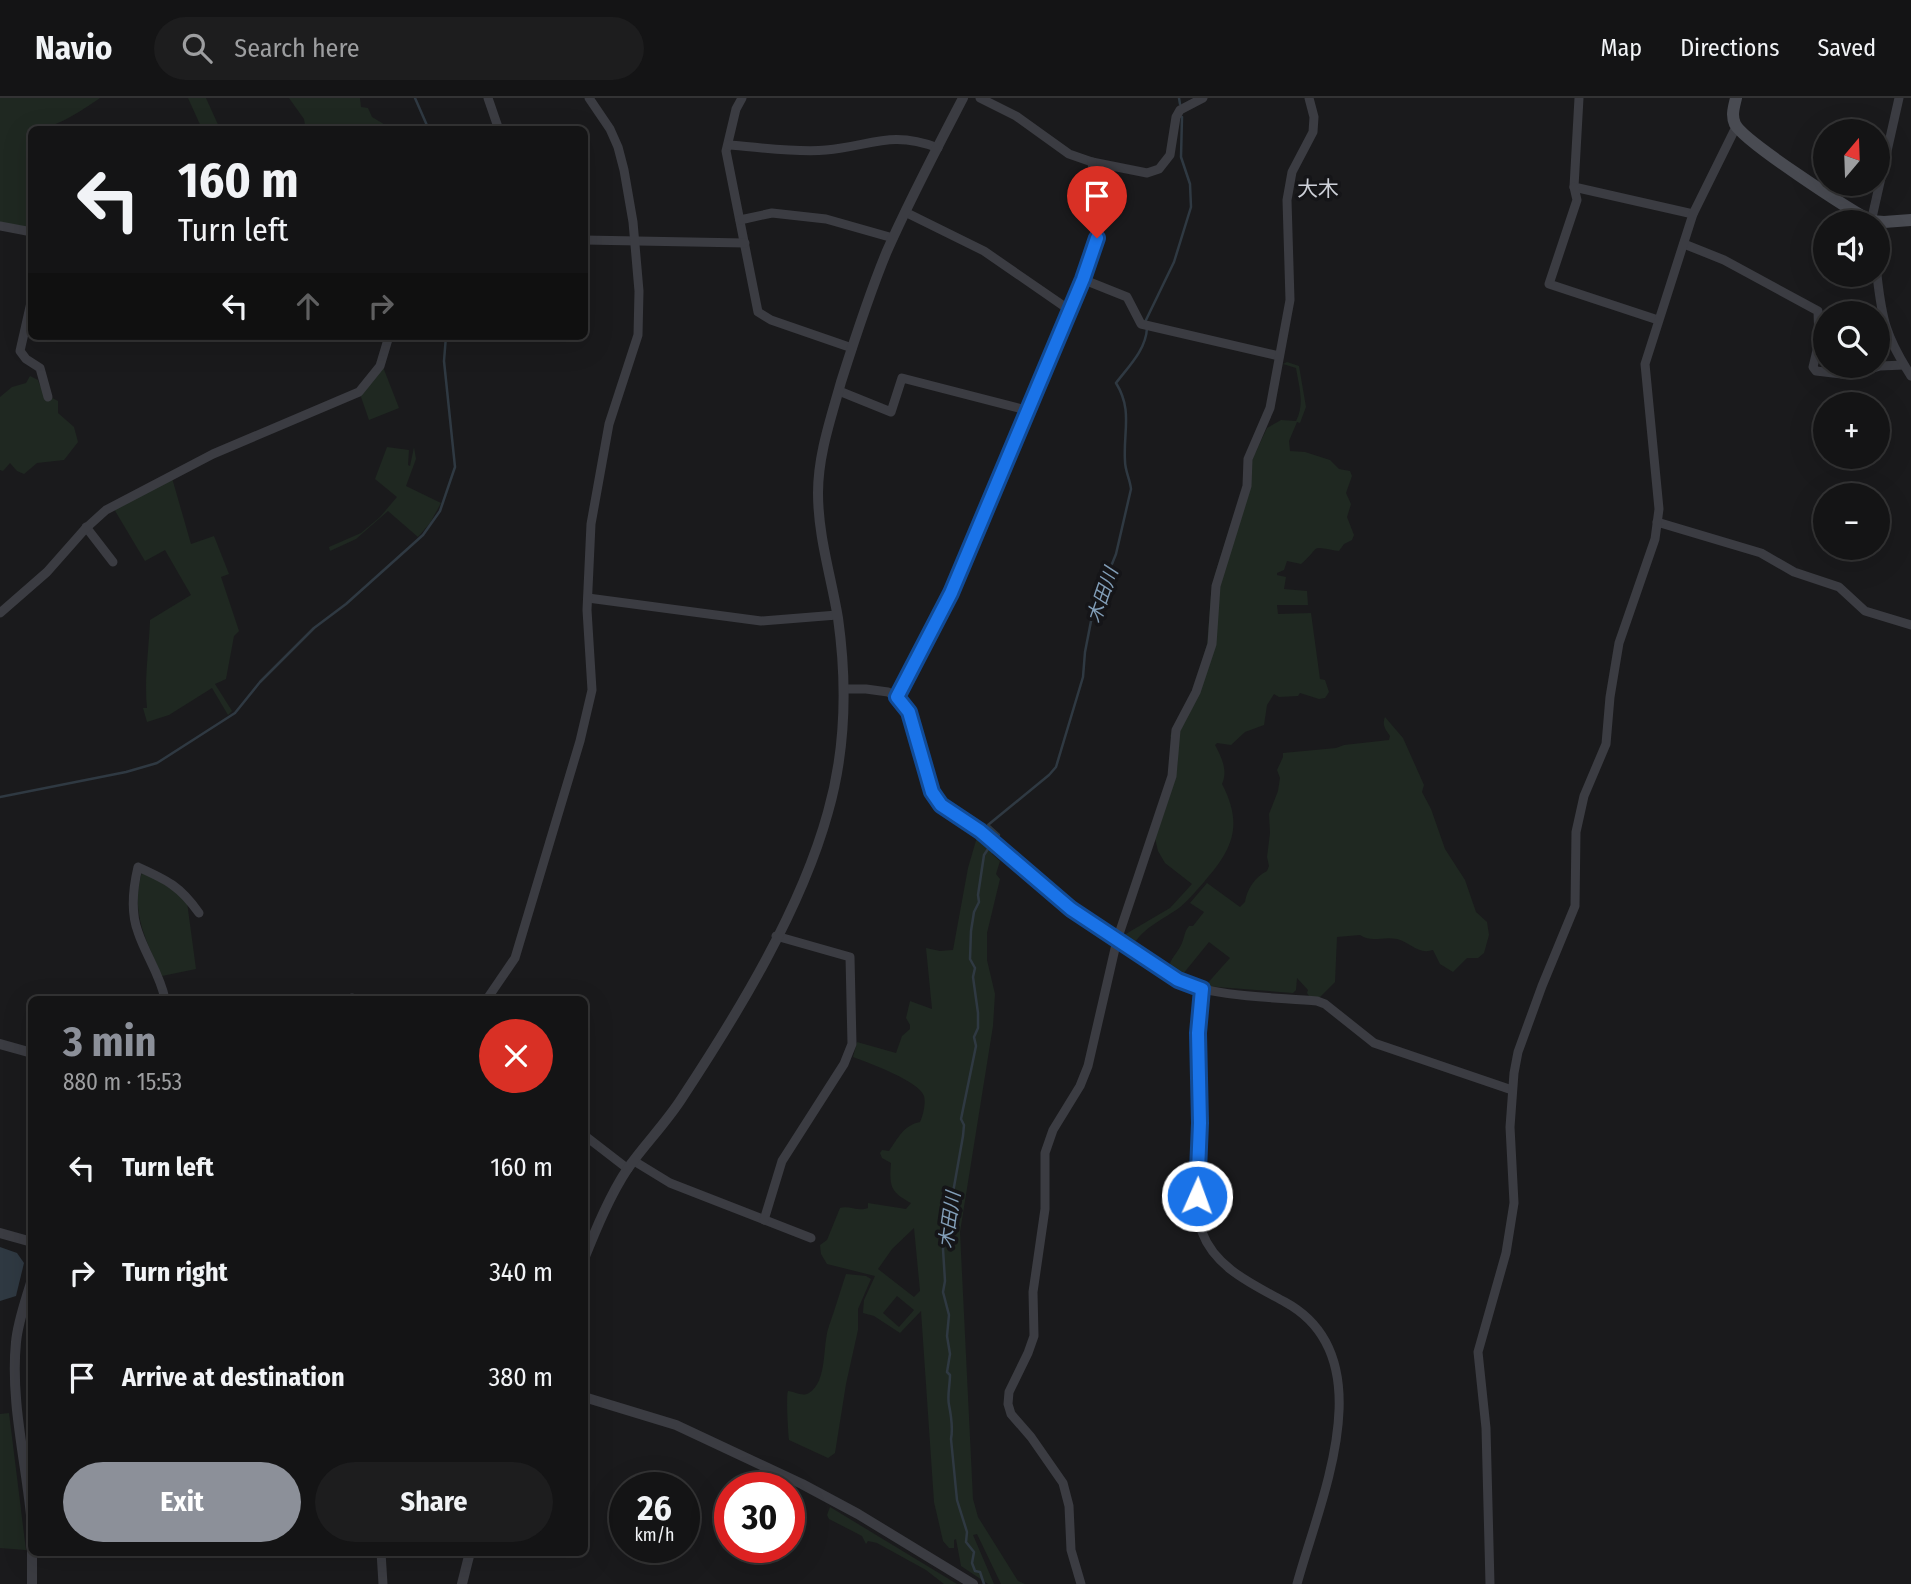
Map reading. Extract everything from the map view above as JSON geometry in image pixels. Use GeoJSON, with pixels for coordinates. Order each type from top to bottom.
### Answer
{"type":"FeatureCollection","features":[{"type":"Feature","properties":{"kind":"main road"},"geometry":{"type":"LineString","coordinates":[[1737,98],[1733,116],[1736,127],[1795,172],[1854,210]]}},
{"type":"Feature","properties":{"kind":"main road"},"geometry":{"type":"LineString","coordinates":[[1890,222],[1911,220]]}},
{"type":"Feature","properties":{"kind":"street"},"geometry":{"type":"LineString","coordinates":[[488,98],[498,126]]}},
{"type":"Feature","properties":{"kind":"street"},"geometry":{"type":"LineString","coordinates":[[490,996],[515,958],[580,741],[593,683],[588,598],[591,524],[609,424],[638,335],[640,316],[635,239],[628,190],[618,147],[610,128],[589,98]]}},
{"type":"Feature","properties":{"kind":"street"},"geometry":{"type":"LineString","coordinates":[[742,98],[736,109],[726,151],[755,303],[762,316],[852,348]]}},
{"type":"Feature","properties":{"kind":"street"},"geometry":{"type":"LineString","coordinates":[[588,1250],[609,1203],[631,1165],[679,1103],[716,1047],[776,936],[812,862],[829,810],[839,761],[844,689],[837,615],[822,545],[818,489],[824,447],[852,348],[893,238],[963,98]]}},
{"type":"Feature","properties":{"kind":"street"},"geometry":{"type":"LineString","coordinates":[[980,98],[1016,117],[1069,154],[1092,162],[1147,173],[1159,169],[1166,162],[1173,145],[1178,113],[1203,98]]}},
{"type":"Feature","properties":{"kind":"street"},"geometry":{"type":"LineString","coordinates":[[1081,1584],[1072,1550],[1069,1506],[1063,1483],[1012,1413],[1008,1399],[1034,1336],[1033,1292],[1045,1209],[1045,1153],[1053,1130],[1080,1086],[1088,1066],[1117,940],[1172,776],[1176,730],[1196,692],[1212,644],[1216,586],[1247,486],[1248,459],[1270,408],[1290,300],[1287,200],[1289,181],[1313,132],[1314,117],[1309,98]]}},
{"type":"Feature","properties":{"kind":"street"},"geometry":{"type":"LineString","coordinates":[[1579,98],[1574,187],[1577,200],[1549,284],[1658,320]]}},
{"type":"Feature","properties":{"kind":"street"},"geometry":{"type":"LineString","coordinates":[[1874,210],[1899,98]]}},
{"type":"Feature","properties":{"kind":"street"},"geometry":{"type":"LineString","coordinates":[[1490,1584],[1486,1428],[1478,1352],[1506,1253],[1514,1203],[1510,1128],[1518,1052],[1575,905],[1576,832],[1584,796],[1606,744],[1619,643],[1655,539],[1658,497],[1645,364],[1693,214],[1736,127]]}},
{"type":"Feature","properties":{"kind":"street"},"geometry":{"type":"LineString","coordinates":[[728,145],[825,150],[874,140],[915,140],[938,148]]}},
{"type":"Feature","properties":{"kind":"street"},"geometry":{"type":"LineString","coordinates":[[897,697],[951,593],[1068,309],[1083,279],[1099,225],[1092,162]]}},
{"type":"Feature","properties":{"kind":"street"},"geometry":{"type":"LineString","coordinates":[[1574,187],[1693,214]]}},
{"type":"Feature","properties":{"kind":"street"},"geometry":{"type":"LineString","coordinates":[[905,212],[984,251],[1068,309]]}},
{"type":"Feature","properties":{"kind":"street"},"geometry":{"type":"LineString","coordinates":[[740,220],[772,213],[812,218],[893,238]]}},
{"type":"Feature","properties":{"kind":"street"},"geometry":{"type":"LineString","coordinates":[[0,226],[28,231]]}},
{"type":"Feature","properties":{"kind":"street"},"geometry":{"type":"LineString","coordinates":[[588,240],[745,243]]}},
{"type":"Feature","properties":{"kind":"street"},"geometry":{"type":"LineString","coordinates":[[1684,244],[1724,260],[1818,311],[1819,342],[1813,367],[1816,371],[1850,375],[1880,366],[1904,365]]}},
{"type":"Feature","properties":{"kind":"street"},"geometry":{"type":"LineString","coordinates":[[1083,279],[1127,298],[1141,324],[1279,356]]}},
{"type":"Feature","properties":{"kind":"street"},"geometry":{"type":"LineString","coordinates":[[1878,287],[1882,315],[1892,346],[1911,376]]}},
{"type":"Feature","properties":{"kind":"street"},"geometry":{"type":"LineString","coordinates":[[28,316],[20,351],[26,359],[40,368],[48,397]]}},
{"type":"Feature","properties":{"kind":"street"},"geometry":{"type":"LineString","coordinates":[[0,613],[47,572],[86,527],[115,505],[213,454],[359,391],[380,366],[388,340]]}},
{"type":"Feature","properties":{"kind":"street"},"geometry":{"type":"LineString","coordinates":[[839,391],[891,412],[902,378],[1027,410]]}},
{"type":"Feature","properties":{"kind":"street"},"geometry":{"type":"LineString","coordinates":[[1657,522],[1761,553],[1794,572],[1839,587],[1865,611],[1911,625]]}},
{"type":"Feature","properties":{"kind":"street"},"geometry":{"type":"LineString","coordinates":[[86,527],[113,562]]}},
{"type":"Feature","properties":{"kind":"street"},"geometry":{"type":"LineString","coordinates":[[588,598],[761,621],[837,615]]}},
{"type":"Feature","properties":{"kind":"street"},"geometry":{"type":"LineString","coordinates":[[844,689],[888,692],[897,697],[909,712],[932,792],[941,805],[980,831],[1071,909],[1178,980],[1202,989],[1317,1001],[1325,1004],[1374,1043],[1512,1090]]}},
{"type":"Feature","properties":{"kind":"street"},"geometry":{"type":"LineString","coordinates":[[164,996],[161,980],[137,931],[133,888],[138,867],[171,882],[199,913]]}},
{"type":"Feature","properties":{"kind":"street"},"geometry":{"type":"LineString","coordinates":[[764,1220],[782,1161],[844,1064],[852,1044],[853,1024],[850,957],[776,936]]}},
{"type":"Feature","properties":{"kind":"street"},"geometry":{"type":"LineString","coordinates":[[1202,989],[1198,1033],[1200,1123],[1197,1196],[1203,1234],[1227,1267],[1291,1305],[1306,1317],[1329,1346],[1338,1369],[1339,1420],[1336,1446],[1297,1584]]}},
{"type":"Feature","properties":{"kind":"street"},"geometry":{"type":"LineString","coordinates":[[0,1044],[28,1052]]}},
{"type":"Feature","properties":{"kind":"street"},"geometry":{"type":"LineString","coordinates":[[588,1138],[631,1165],[670,1183],[811,1238]]}},
{"type":"Feature","properties":{"kind":"street"},"geometry":{"type":"LineString","coordinates":[[0,1233],[28,1241]]}},
{"type":"Feature","properties":{"kind":"street"},"geometry":{"type":"LineString","coordinates":[[28,1294],[16,1339],[15,1365],[16,1403],[28,1480]]}},
{"type":"Feature","properties":{"kind":"street"},"geometry":{"type":"LineString","coordinates":[[588,1399],[676,1424],[802,1484],[858,1514],[970,1583]]}},
{"type":"Feature","properties":{"kind":"street"},"geometry":{"type":"LineString","coordinates":[[32,1556],[32,1584]]}},
{"type":"Feature","properties":{"kind":"street"},"geometry":{"type":"LineString","coordinates":[[381,1556],[383,1584]]}},
{"type":"Feature","properties":{"kind":"street"},"geometry":{"type":"LineString","coordinates":[[462,1584],[469,1556]]}},
{"type":"Feature","properties":{"kind":"shaded area"},"geometry":{"type":"Polygon","coordinates":[[[0,98],[100,98],[59,123],[50,126],[28,126],[28,229],[0,229],[0,98]]]}},
{"type":"Feature","properties":{"kind":"shaded area"},"geometry":{"type":"Polygon","coordinates":[[[188,98],[206,98],[219,126],[201,126],[188,98]]]}},
{"type":"Feature","properties":{"kind":"shaded area"},"geometry":{"type":"Polygon","coordinates":[[[289,98],[360,98],[361,107],[368,108],[372,117],[387,126],[306,126],[289,98]]]}},
{"type":"Feature","properties":{"kind":"shaded area"},"geometry":{"type":"Polygon","coordinates":[[[1287,362],[1299,366],[1306,407],[1289,441],[1290,451],[1305,452],[1330,460],[1339,469],[1350,471],[1352,476],[1346,493],[1351,504],[1347,517],[1354,535],[1352,540],[1344,544],[1339,551],[1316,548],[1301,564],[1287,561],[1284,570],[1277,573],[1286,577],[1284,589],[1307,591],[1308,605],[1277,605],[1278,614],[1311,613],[1320,679],[1325,680],[1329,692],[1325,698],[1319,699],[1300,693],[1298,696],[1279,697],[1274,694],[1267,705],[1264,725],[1245,732],[1231,745],[1215,745],[1223,764],[1222,784],[1232,813],[1232,837],[1228,848],[1214,870],[1189,899],[1135,942],[1124,935],[1170,908],[1192,884],[1165,863],[1155,838],[1177,770],[1178,745],[1170,736],[1194,688],[1207,644],[1215,574],[1251,462],[1267,428],[1281,420],[1296,421],[1299,415],[1300,395],[1296,368],[1283,364],[1287,362]]]}},
{"type":"Feature","properties":{"kind":"shaded area"},"geometry":{"type":"Polygon","coordinates":[[[383,367],[399,408],[369,420],[360,394],[383,367]]]}},
{"type":"Feature","properties":{"kind":"shaded area"},"geometry":{"type":"Polygon","coordinates":[[[30,376],[38,380],[45,392],[58,401],[58,413],[74,427],[78,442],[64,460],[37,463],[24,474],[10,463],[3,471],[0,470],[0,397],[12,387],[26,383],[30,376]]]}},
{"type":"Feature","properties":{"kind":"shaded area"},"geometry":{"type":"Polygon","coordinates":[[[387,447],[409,450],[410,466],[414,447],[416,459],[406,486],[441,503],[418,537],[388,511],[356,539],[330,551],[329,547],[361,533],[380,517],[397,497],[375,479],[387,447]]]}},
{"type":"Feature","properties":{"kind":"shaded area"},"geometry":{"type":"Polygon","coordinates":[[[172,478],[191,544],[214,536],[229,574],[221,577],[239,631],[234,636],[226,679],[215,684],[232,711],[228,715],[212,688],[169,715],[147,722],[143,708],[147,708],[146,675],[150,620],[191,595],[165,550],[145,561],[114,509],[172,478]]]}},
{"type":"Feature","properties":{"kind":"shaded area"},"geometry":{"type":"Polygon","coordinates":[[[1385,717],[1403,738],[1424,785],[1422,792],[1445,849],[1465,880],[1476,912],[1487,922],[1489,935],[1484,953],[1478,958],[1467,958],[1453,972],[1440,964],[1433,950],[1418,950],[1397,939],[1369,939],[1360,935],[1337,937],[1335,982],[1319,998],[1309,996],[1308,990],[1297,978],[1296,990],[1293,993],[1205,986],[1230,958],[1209,942],[1183,974],[1168,970],[1187,928],[1193,926],[1204,912],[1190,903],[1207,883],[1240,907],[1245,902],[1252,884],[1267,871],[1269,814],[1278,791],[1280,778],[1277,770],[1283,753],[1389,740],[1390,736],[1384,725],[1385,717]]]}},
{"type":"Feature","properties":{"kind":"shaded area"},"geometry":{"type":"Polygon","coordinates":[[[977,837],[994,849],[992,854],[1000,861],[996,874],[1000,879],[987,933],[987,960],[995,994],[993,1026],[960,1232],[973,1499],[978,1517],[1018,1581],[1025,1584],[1001,1584],[977,1534],[973,1535],[994,1584],[988,1584],[961,1566],[956,1539],[954,1548],[949,1548],[943,1541],[934,1502],[921,1311],[900,1333],[874,1316],[863,1313],[864,1300],[875,1276],[827,1264],[821,1254],[820,1245],[827,1240],[840,1208],[864,1209],[868,1208],[868,1203],[906,1209],[911,1203],[895,1192],[890,1178],[891,1163],[882,1158],[880,1153],[882,1150],[889,1151],[906,1129],[920,1122],[924,1096],[904,1079],[853,1057],[857,1042],[896,1053],[902,1036],[910,1029],[906,1018],[910,1001],[932,1009],[926,948],[953,950],[968,868],[977,837]],[[914,1228],[892,1249],[878,1269],[914,1297],[920,1291],[914,1228]],[[897,1296],[883,1313],[899,1327],[914,1310],[897,1296]]]}},
{"type":"Feature","properties":{"kind":"shaded area"},"geometry":{"type":"Polygon","coordinates":[[[142,872],[170,885],[187,902],[196,969],[162,976],[145,938],[139,913],[142,872]]]}},
{"type":"Feature","properties":{"kind":"shaded area"},"geometry":{"type":"Polygon","coordinates":[[[0,1247],[17,1253],[24,1263],[16,1296],[0,1301],[0,1247]]]}},
{"type":"Feature","properties":{"kind":"shaded area"},"geometry":{"type":"Polygon","coordinates":[[[846,1274],[871,1279],[858,1309],[858,1330],[835,1453],[828,1458],[789,1440],[787,1394],[788,1391],[809,1393],[819,1380],[827,1334],[846,1274]]]}},
{"type":"Feature","properties":{"kind":"shaded area"},"geometry":{"type":"Polygon","coordinates":[[[9,1413],[26,1550],[0,1548],[0,1414],[9,1413]]]}},
{"type":"Feature","properties":{"kind":"shaded area"},"geometry":{"type":"Polygon","coordinates":[[[830,1507],[957,1584],[944,1584],[926,1570],[877,1543],[868,1541],[866,1544],[862,1536],[829,1519],[827,1515],[830,1507]]]}},
{"type":"Feature","properties":{"kind":"waterway"},"geometry":{"type":"LineString","coordinates":[[415,98],[427,126]]}},
{"type":"Feature","properties":{"kind":"waterway","name":"木田川"},"geometry":{"type":"LineString","coordinates":[[1179,98],[1180,104]]}},
{"type":"Feature","properties":{"kind":"waterway","name":"木田川"},"geometry":{"type":"LineString","coordinates":[[1146,320],[1174,262],[1191,207],[1190,184],[1181,157],[1182,117]]}},
{"type":"Feature","properties":{"kind":"waterway","name":"木田川"},"geometry":{"type":"LineString","coordinates":[[998,837],[988,825],[1056,767],[1083,677],[1093,611],[1116,554],[1131,489],[1125,465],[1126,412],[1116,383],[1140,351],[1147,328]]}},
{"type":"Feature","properties":{"kind":"waterway"},"geometry":{"type":"LineString","coordinates":[[0,797],[126,772],[157,763],[235,713],[260,682],[314,628],[346,604],[423,535],[440,511],[455,467],[444,361],[446,340]]}},
{"type":"Feature","properties":{"kind":"waterway","name":"木田川"},"geometry":{"type":"LineString","coordinates":[[984,1584],[980,1572],[975,1571],[972,1563],[974,1552],[966,1542],[967,1532],[957,1500],[952,1422],[948,1402],[949,1315],[943,1292],[943,1249],[963,1136],[964,1125],[961,1119],[976,1046],[974,1037],[978,1028],[978,1013],[973,977],[975,968],[970,959],[971,931],[974,912],[979,902],[984,855],[988,849]]}},
{"type":"Feature","properties":{"kind":"district","name":"大木"},"geometry":{"type":"Point","coordinates":[1318,189]}},
{"type":"Feature","properties":{"kind":"route"},"geometry":{"type":"LineString","coordinates":[[1097,238],[1083,279],[1066,314],[951,593],[897,697],[909,712],[932,792],[941,805],[980,831],[1071,909],[1178,980],[1202,989],[1198,1033],[1200,1123],[1197,1196]]}}]}
